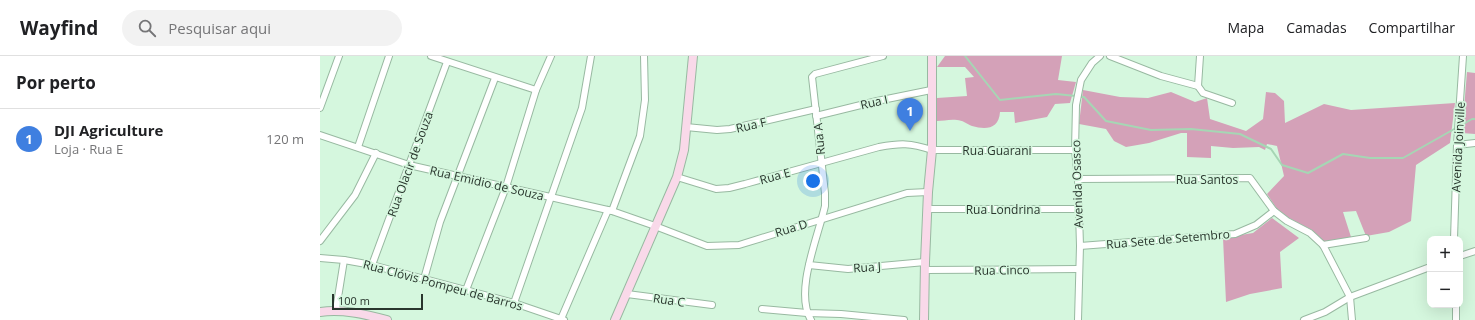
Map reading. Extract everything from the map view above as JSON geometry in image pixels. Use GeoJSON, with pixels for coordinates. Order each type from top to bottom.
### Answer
{"type":"FeatureCollection","features":[{"type":"Feature","properties":{"kind":"main road"},"geometry":{"type":"LineString","coordinates":[[615,320],[677,177],[684,150],[693,56]]}},
{"type":"Feature","properties":{"kind":"main road"},"geometry":{"type":"LineString","coordinates":[[924,320],[927,209],[932,150],[932,56]]}},
{"type":"Feature","properties":{"kind":"main road"},"geometry":{"type":"LineString","coordinates":[[320,312],[336,310],[387,320]]}},
{"type":"Feature","properties":{"kind":"street"},"geometry":{"type":"LineString","coordinates":[[320,108],[339,56]]}},
{"type":"Feature","properties":{"kind":"street"},"geometry":{"type":"LineString","coordinates":[[358,147],[389,56]]}},
{"type":"Feature","properties":{"kind":"street"},"geometry":{"type":"LineString","coordinates":[[431,56],[494,78],[536,90]]}},
{"type":"Feature","properties":{"kind":"street"},"geometry":{"type":"LineString","coordinates":[[466,290],[506,187],[536,90],[551,56]]}},
{"type":"Feature","properties":{"kind":"street"},"geometry":{"type":"LineString","coordinates":[[514,303],[582,108],[591,56]]}},
{"type":"Feature","properties":{"kind":"street"},"geometry":{"type":"LineString","coordinates":[[562,319],[610,211],[640,136],[645,100],[644,56]]}},
{"type":"Feature","properties":{"kind":"street","name":"Rua A"},"geometry":{"type":"LineString","coordinates":[[811,320],[807,313],[804,299],[805,284],[822,219],[825,200],[816,109],[811,79],[814,75],[883,56]]}},
{"type":"Feature","properties":{"kind":"street","name":"Avenida Osasco"},"geometry":{"type":"LineString","coordinates":[[1078,320],[1080,246],[1078,179],[1075,150],[1075,119],[1081,80],[1092,62],[1100,56]]}},
{"type":"Feature","properties":{"kind":"street"},"geometry":{"type":"LineString","coordinates":[[1110,56],[1161,76],[1198,86],[1204,93],[1232,103]]}},
{"type":"Feature","properties":{"kind":"street"},"geometry":{"type":"LineString","coordinates":[[1198,86],[1200,56]]}},
{"type":"Feature","properties":{"kind":"street","name":"Avenida Joinville"},"geometry":{"type":"LineString","coordinates":[[1454,236],[1458,132],[1463,56]]}},
{"type":"Feature","properties":{"kind":"street","name":"Rua Olacir de Souza"},"geometry":{"type":"LineString","coordinates":[[372,265],[447,62]]}},
{"type":"Feature","properties":{"kind":"street"},"geometry":{"type":"LineString","coordinates":[[424,279],[440,222],[456,176],[494,78]]}},
{"type":"Feature","properties":{"kind":"street","name":"Rua I"},"geometry":{"type":"LineString","coordinates":[[816,116],[877,101],[932,90]]}},
{"type":"Feature","properties":{"kind":"street","name":"Rua F"},"geometry":{"type":"LineString","coordinates":[[686,127],[717,130],[730,129],[816,109]]}},
{"type":"Feature","properties":{"kind":"street","name":"Rua Emidio de Souza"},"geometry":{"type":"LineString","coordinates":[[320,135],[409,165],[610,211],[655,226]]}},
{"type":"Feature","properties":{"kind":"street","name":"Rua E"},"geometry":{"type":"LineString","coordinates":[[677,177],[706,187],[722,189],[821,164],[879,147],[901,144],[919,146]]}},
{"type":"Feature","properties":{"kind":"street"},"geometry":{"type":"LineString","coordinates":[[1458,145],[1475,144]]}},
{"type":"Feature","properties":{"kind":"street","name":"Rua Guarani"},"geometry":{"type":"LineString","coordinates":[[919,146],[932,150],[1075,150]]}},
{"type":"Feature","properties":{"kind":"street"},"geometry":{"type":"LineString","coordinates":[[320,241],[355,195],[376,153]]}},
{"type":"Feature","properties":{"kind":"street","name":"Rua Santos"},"geometry":{"type":"LineString","coordinates":[[1078,179],[1250,178],[1274,211],[1287,221],[1310,233],[1323,245],[1350,297],[1352,320]]}},
{"type":"Feature","properties":{"kind":"street","name":"Rua D"},"geometry":{"type":"LineString","coordinates":[[655,226],[706,246],[739,245],[907,193],[928,192]]}},
{"type":"Feature","properties":{"kind":"street","name":"Rua Londrina"},"geometry":{"type":"LineString","coordinates":[[927,209],[1078,209]]}},
{"type":"Feature","properties":{"kind":"street","name":"Rua Sete de Setembro"},"geometry":{"type":"LineString","coordinates":[[1080,246],[1234,234],[1256,225],[1274,211]]}},
{"type":"Feature","properties":{"kind":"street"},"geometry":{"type":"LineString","coordinates":[[1323,245],[1366,238]]}},
{"type":"Feature","properties":{"kind":"street"},"geometry":{"type":"LineString","coordinates":[[1463,255],[1475,251]]}},
{"type":"Feature","properties":{"kind":"street","name":"Rua Clóvis Pompeu de Barros"},"geometry":{"type":"LineString","coordinates":[[320,258],[344,260],[372,265],[514,303],[562,319]]}},
{"type":"Feature","properties":{"kind":"street"},"geometry":{"type":"LineString","coordinates":[[336,310],[344,260]]}},
{"type":"Feature","properties":{"kind":"street","name":"Rua J"},"geometry":{"type":"LineString","coordinates":[[809,266],[848,269],[925,266]]}},
{"type":"Feature","properties":{"kind":"street","name":"Rua Cinco"},"geometry":{"type":"LineString","coordinates":[[925,266],[1079,269]]}},
{"type":"Feature","properties":{"kind":"street"},"geometry":{"type":"LineString","coordinates":[[1306,320],[1326,312],[1350,297],[1427,268]]}},
{"type":"Feature","properties":{"kind":"street","name":"Rua C"},"geometry":{"type":"LineString","coordinates":[[627,294],[712,305]]}},
{"type":"Feature","properties":{"kind":"street"},"geometry":{"type":"LineString","coordinates":[[1456,308],[1456,320]]}},
{"type":"Feature","properties":{"kind":"street"},"geometry":{"type":"LineString","coordinates":[[762,309],[904,320]]}},
{"type":"Feature","properties":{"kind":"shaded area"},"geometry":{"type":"Polygon","coordinates":[[[945,56],[1062,56],[1058,80],[1076,82],[1070,103],[1055,104],[1047,117],[1015,123],[1014,112],[1000,112],[997,122],[991,127],[987,128],[972,126],[959,120],[937,121],[937,98],[967,96],[965,78],[974,77],[965,67],[937,67],[945,56]]]}},
{"type":"Feature","properties":{"kind":"shaded area"},"geometry":{"type":"Polygon","coordinates":[[[1467,72],[1475,73],[1475,134],[1462,133],[1467,72]]]}},
{"type":"Feature","properties":{"kind":"shaded area"},"geometry":{"type":"Polygon","coordinates":[[[1083,90],[1120,97],[1148,98],[1171,92],[1195,102],[1207,98],[1210,119],[1246,131],[1263,119],[1266,92],[1275,93],[1284,101],[1285,123],[1324,104],[1351,110],[1455,103],[1450,143],[1416,165],[1411,221],[1389,232],[1366,236],[1356,211],[1343,212],[1351,237],[1324,243],[1312,230],[1289,218],[1277,209],[1267,194],[1284,176],[1277,146],[1267,144],[1265,150],[1259,147],[1233,148],[1211,146],[1211,158],[1187,157],[1187,133],[1181,133],[1149,143],[1126,147],[1114,141],[1106,129],[1079,124],[1083,90]]]}},
{"type":"Feature","properties":{"kind":"shaded area"},"geometry":{"type":"Polygon","coordinates":[[[1272,218],[1299,238],[1280,252],[1282,288],[1250,294],[1226,302],[1223,238],[1253,233],[1272,218]]]}},
{"type":"Feature","properties":{"kind":"waterway"},"geometry":{"type":"LineString","coordinates":[[965,56],[1000,100],[1056,94],[1076,96]]}},
{"type":"Feature","properties":{"kind":"waterway"},"geometry":{"type":"LineString","coordinates":[[1080,97],[1084,97],[1106,121],[1151,130],[1191,129],[1240,134],[1271,149],[1282,165],[1308,173],[1343,154],[1370,158],[1403,158],[1456,128]]}},
{"type":"Feature","properties":{"kind":"waterway"},"geometry":{"type":"LineString","coordinates":[[1460,126],[1472,119],[1475,119]]}},
{"type":"Feature","properties":{"kind":"place","name":"DJI Agriculture"},"geometry":{"type":"Point","coordinates":[910,131]}}]}
